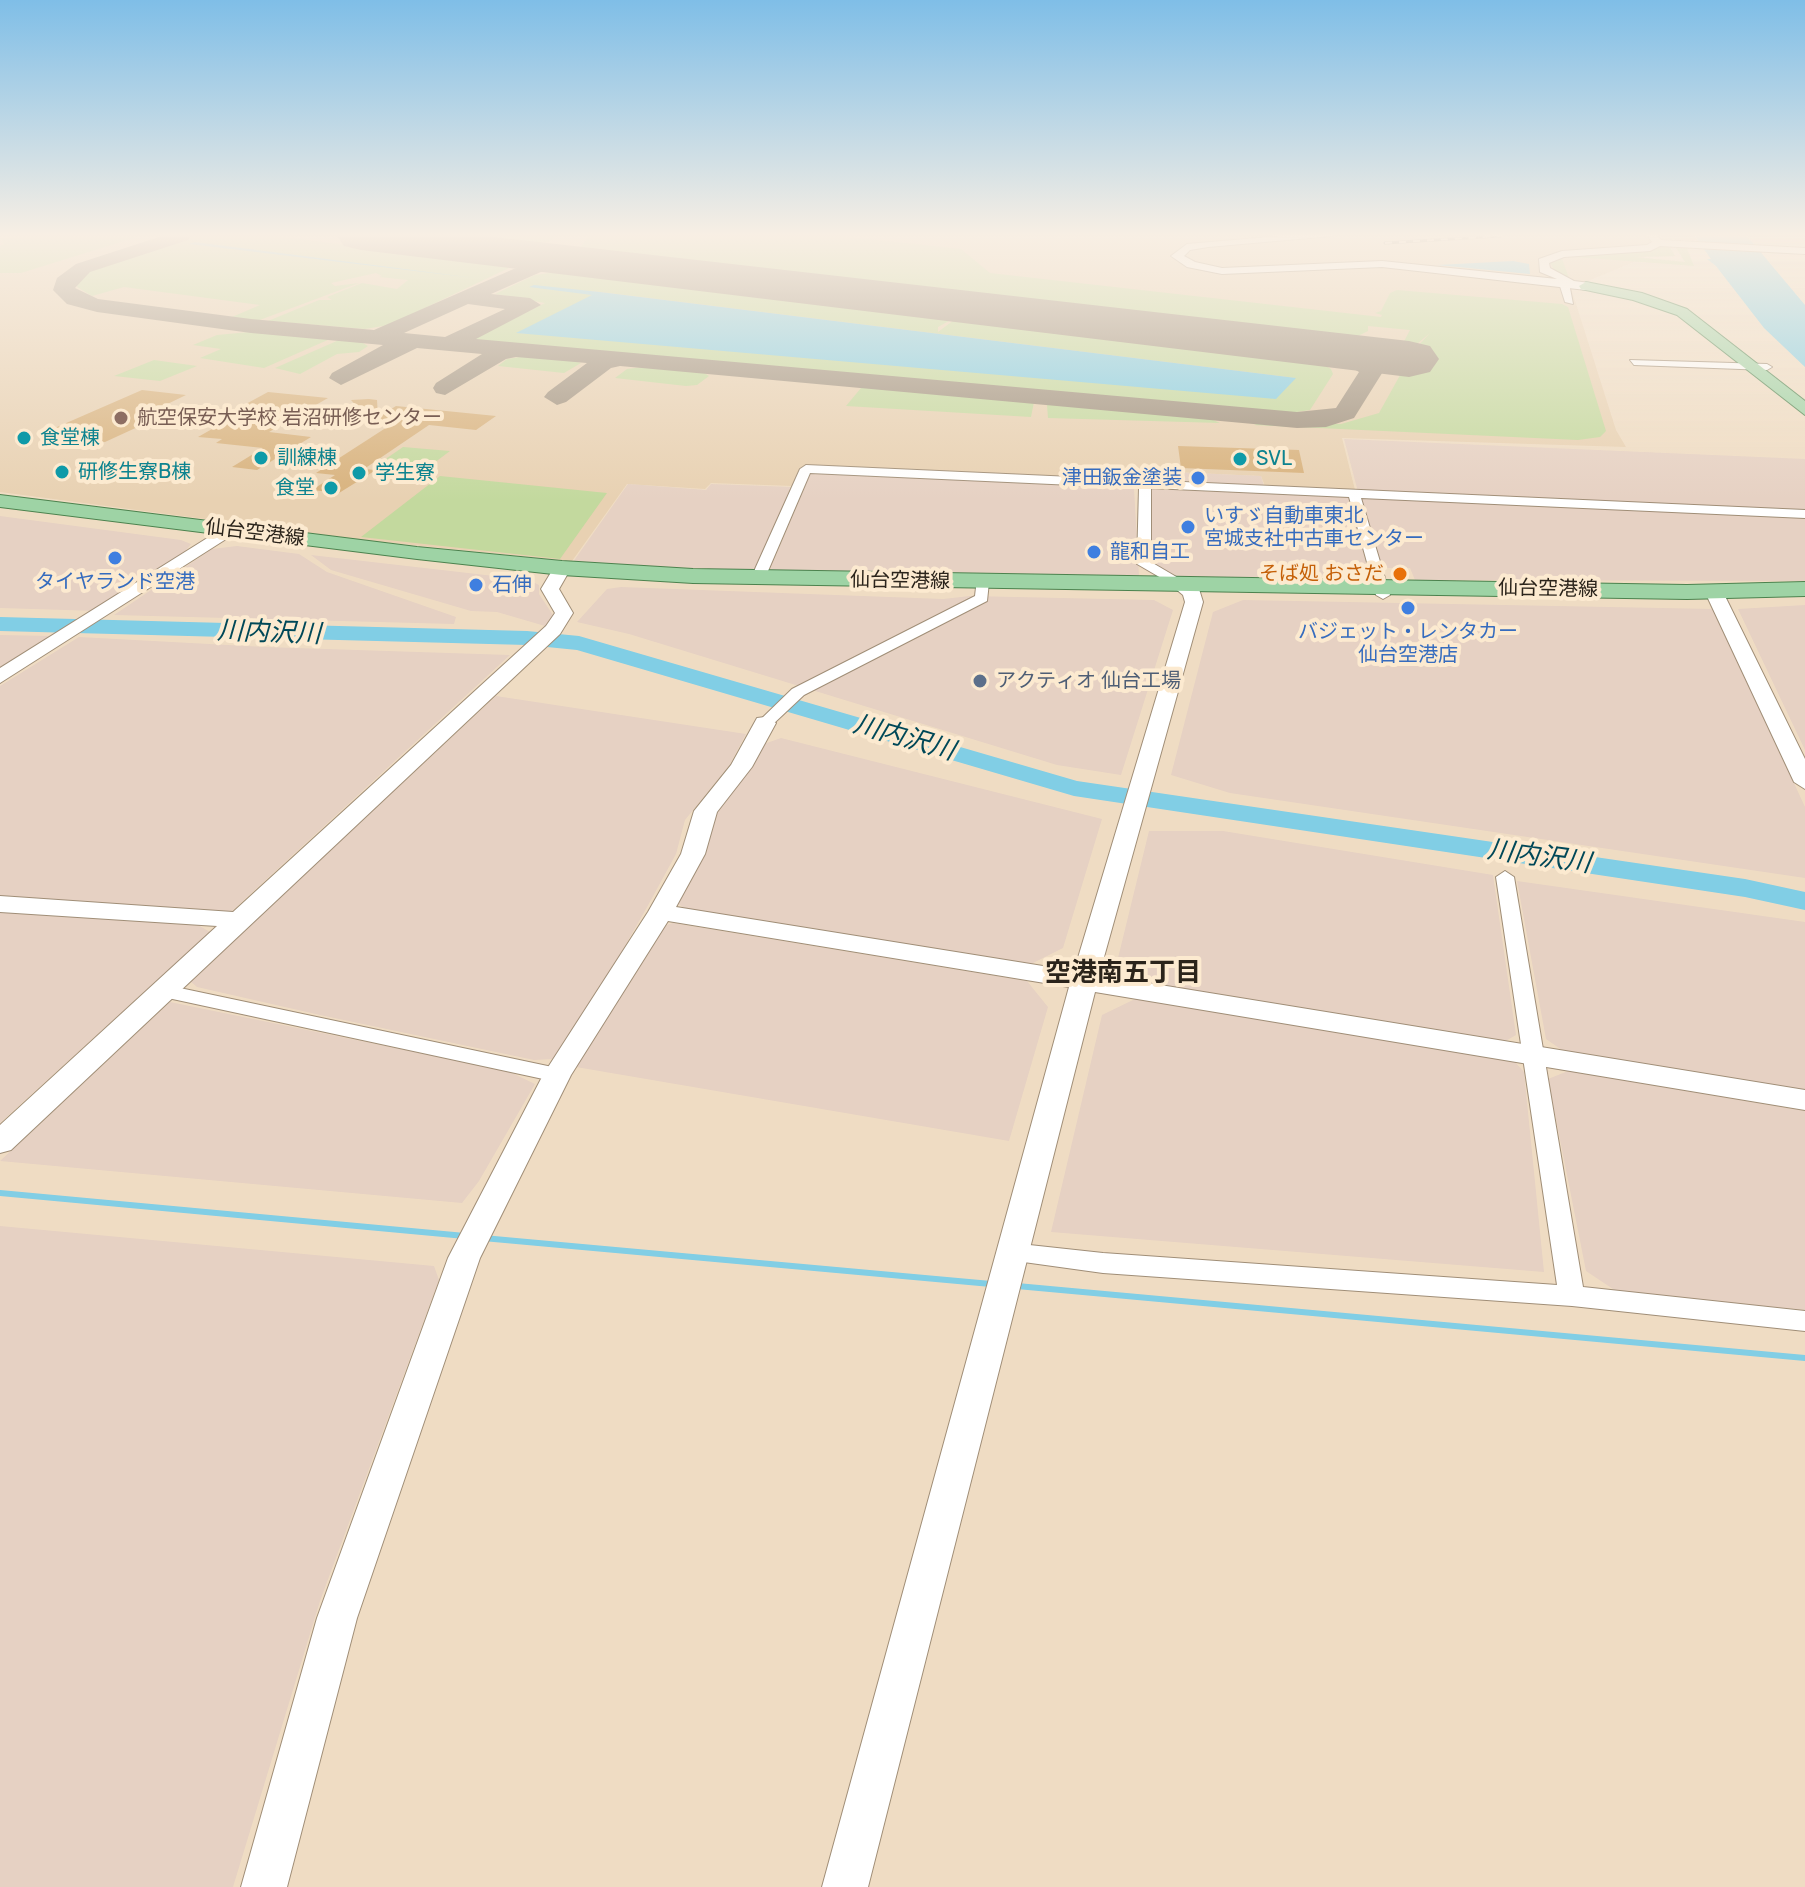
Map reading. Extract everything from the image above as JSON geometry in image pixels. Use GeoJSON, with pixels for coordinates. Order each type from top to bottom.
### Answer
{"type":"FeatureCollection","features":[{"type":"Feature","properties":{"kind":"main road"},"geometry":{"type":"LineString","coordinates":[[1700,324],[1805,398]]}},
{"type":"Feature","properties":{"kind":"main road"},"geometry":{"type":"LineString","coordinates":[[1759,367],[1805,410]]}},
{"type":"Feature","properties":{"kind":"main road","name":"仙台空港線"},"geometry":{"type":"LineString","coordinates":[[0,501],[223,534]]}},
{"type":"Feature","properties":{"kind":"main road","name":"仙台空港線"},"geometry":{"type":"LineString","coordinates":[[0,509],[559,572],[756,587],[982,586],[1805,597]]}},
{"type":"Feature","properties":{"kind":"main road","name":"仙台空港線"},"geometry":{"type":"LineString","coordinates":[[559,572],[982,586]]}},
{"type":"Feature","properties":{"kind":"main road","name":"仙台空港線"},"geometry":{"type":"LineString","coordinates":[[1717,595],[1805,589]]}},
{"type":"Feature","properties":{"kind":"street"},"geometry":{"type":"LineString","coordinates":[[1634,362],[1759,367]]}},
{"type":"Feature","properties":{"kind":"street"},"geometry":{"type":"LineString","coordinates":[[758,578],[806,469],[1805,514]]}},
{"type":"Feature","properties":{"kind":"street"},"geometry":{"type":"LineString","coordinates":[[845,1887],[1084,981],[1194,602],[1186,589],[1144,564],[1145,485]]}},
{"type":"Feature","properties":{"kind":"street"},"geometry":{"type":"LineString","coordinates":[[1354,494],[1381,591]]}},
{"type":"Feature","properties":{"kind":"street"},"geometry":{"type":"LineString","coordinates":[[0,677],[223,534]]}},
{"type":"Feature","properties":{"kind":"street"},"geometry":{"type":"LineString","coordinates":[[0,1142],[544,638],[564,613],[550,594],[559,572]]}},
{"type":"Feature","properties":{"kind":"street"},"geometry":{"type":"LineString","coordinates":[[264,1887],[337,1618],[464,1258],[557,1075],[661,912],[693,854],[706,811],[741,767],[768,718],[794,695],[982,598],[982,586]]}},
{"type":"Feature","properties":{"kind":"street"},"geometry":{"type":"LineString","coordinates":[[1717,595],[1805,782]]}},
{"type":"Feature","properties":{"kind":"street"},"geometry":{"type":"LineString","coordinates":[[1505,877],[1572,1296]]}},
{"type":"Feature","properties":{"kind":"street"},"geometry":{"type":"LineString","coordinates":[[0,904],[237,920]]}},
{"type":"Feature","properties":{"kind":"street"},"geometry":{"type":"LineString","coordinates":[[661,912],[1805,1100]]}},
{"type":"Feature","properties":{"kind":"street"},"geometry":{"type":"LineString","coordinates":[[161,990],[557,1075]]}},
{"type":"Feature","properties":{"kind":"street"},"geometry":{"type":"LineString","coordinates":[[1010,1258],[1572,1296],[1805,1321]]}},
{"type":"Feature","properties":{"kind":"shaded area"},"geometry":{"type":"Polygon","coordinates":[[[0,324],[1582,324],[1616,430],[1626,447],[1342,438],[1355,490],[1265,486],[1261,476],[1172,472],[1172,483],[803,467],[793,486],[711,483],[705,489],[627,484],[572,561],[372,541],[0,492],[0,324]]]}},
{"type":"Feature","properties":{"kind":"shaded area"},"geometry":{"type":"Polygon","coordinates":[[[1344,439],[1805,459],[1805,511],[1358,492],[1344,439]]]}},
{"type":"Feature","properties":{"kind":"shaded area"},"geometry":{"type":"Polygon","coordinates":[[[811,472],[1127,486],[1134,489],[1139,576],[769,572],[811,472]]]}},
{"type":"Feature","properties":{"kind":"shaded area"},"geometry":{"type":"Polygon","coordinates":[[[1171,472],[1261,476],[1264,486],[1173,483],[1171,472]]]}},
{"type":"Feature","properties":{"kind":"shaded area"},"geometry":{"type":"Polygon","coordinates":[[[628,484],[706,490],[711,484],[792,487],[754,571],[573,562],[628,484]]]}},
{"type":"Feature","properties":{"kind":"shaded area"},"geometry":{"type":"Polygon","coordinates":[[[1151,489],[1348,497],[1371,579],[1171,576],[1151,564],[1151,489]]]}},
{"type":"Feature","properties":{"kind":"shaded area"},"geometry":{"type":"Polygon","coordinates":[[[1360,496],[1805,515],[1805,581],[1415,580],[1410,568],[1379,568],[1360,496]]]}},
{"type":"Feature","properties":{"kind":"shaded area"},"geometry":{"type":"Polygon","coordinates":[[[0,516],[181,540],[191,544],[183,554],[98,611],[0,608],[0,516]]]}},
{"type":"Feature","properties":{"kind":"shaded area"},"geometry":{"type":"Polygon","coordinates":[[[237,546],[299,554],[327,572],[456,617],[454,624],[114,615],[212,549],[237,546]]]}},
{"type":"Feature","properties":{"kind":"shaded area"},"geometry":{"type":"Polygon","coordinates":[[[311,555],[529,580],[539,585],[539,594],[553,615],[545,626],[497,612],[471,611],[331,570],[311,555]]]}},
{"type":"Feature","properties":{"kind":"shaded area"},"geometry":{"type":"Polygon","coordinates":[[[621,587],[943,599],[970,596],[1154,600],[1173,610],[1121,775],[1057,765],[629,634],[577,622],[607,589],[621,587]]]}},
{"type":"Feature","properties":{"kind":"shaded area"},"geometry":{"type":"Polygon","coordinates":[[[1243,600],[1714,609],[1805,807],[1805,878],[1230,793],[1171,775],[1213,612],[1243,600]]]}},
{"type":"Feature","properties":{"kind":"shaded area"},"geometry":{"type":"Polygon","coordinates":[[[1805,605],[1805,750],[1738,609],[1805,605]]]}},
{"type":"Feature","properties":{"kind":"shaded area"},"geometry":{"type":"Polygon","coordinates":[[[0,635],[52,636],[0,670],[0,635]]]}},
{"type":"Feature","properties":{"kind":"shaded area"},"geometry":{"type":"Polygon","coordinates":[[[79,637],[510,655],[232,911],[217,913],[0,899],[0,686],[79,637]]]}},
{"type":"Feature","properties":{"kind":"shaded area"},"geometry":{"type":"Polygon","coordinates":[[[496,696],[746,734],[729,766],[685,820],[676,854],[646,909],[605,981],[553,1059],[534,1060],[320,1015],[197,987],[190,981],[496,696]]]}},
{"type":"Feature","properties":{"kind":"shaded area"},"geometry":{"type":"Polygon","coordinates":[[[781,738],[1102,819],[1063,948],[1031,964],[685,909],[675,901],[715,813],[761,745],[781,738]]]}},
{"type":"Feature","properties":{"kind":"shaded area"},"geometry":{"type":"Polygon","coordinates":[[[1149,831],[1223,831],[1493,875],[1516,1035],[1502,1043],[1142,983],[1118,958],[1149,831]]]}},
{"type":"Feature","properties":{"kind":"shaded area"},"geometry":{"type":"Polygon","coordinates":[[[1517,881],[1805,922],[1805,1094],[1569,1055],[1546,1039],[1517,881]]]}},
{"type":"Feature","properties":{"kind":"shaded area"},"geometry":{"type":"Polygon","coordinates":[[[0,910],[193,922],[210,932],[0,1123],[0,910]]]}},
{"type":"Feature","properties":{"kind":"shaded area"},"geometry":{"type":"Polygon","coordinates":[[[673,923],[1027,981],[1048,1007],[1009,1141],[576,1067],[663,926],[673,923]]]}},
{"type":"Feature","properties":{"kind":"shaded area"},"geometry":{"type":"Polygon","coordinates":[[[1135,999],[1501,1055],[1515,1062],[1524,1072],[1544,1272],[1051,1232],[1102,1015],[1135,999]]]}},
{"type":"Feature","properties":{"kind":"shaded area"},"geometry":{"type":"Polygon","coordinates":[[[170,1002],[508,1071],[535,1084],[479,1181],[462,1203],[0,1161],[170,1002]]]}},
{"type":"Feature","properties":{"kind":"shaded area"},"geometry":{"type":"Polygon","coordinates":[[[1568,1071],[1805,1111],[1805,1310],[1616,1291],[1586,1271],[1548,1079],[1568,1071]]]}},
{"type":"Feature","properties":{"kind":"shaded area"},"geometry":{"type":"Polygon","coordinates":[[[0,1226],[434,1266],[439,1280],[320,1601],[233,1887],[0,1887],[0,1226]]]}},
{"type":"Feature","properties":{"kind":"green space"},"geometry":{"type":"Polygon","coordinates":[[[305,324],[391,324],[365,329],[305,324]]]}},
{"type":"Feature","properties":{"kind":"green space"},"geometry":{"type":"Polygon","coordinates":[[[503,324],[536,324],[518,333],[1296,378],[860,324],[943,324],[938,327],[938,332],[949,324],[1016,324],[1318,361],[1331,369],[1333,374],[1310,410],[1283,414],[471,340],[503,324]]]}},
{"type":"Feature","properties":{"kind":"green space"},"geometry":{"type":"Polygon","coordinates":[[[1209,324],[1573,324],[1606,431],[1600,437],[1578,440],[1254,425],[1265,421],[1341,424],[1379,413],[1414,350],[1430,333],[1411,349],[1400,349],[1410,330],[1368,326],[1368,331],[1358,336],[1331,338],[1209,324]]]}},
{"type":"Feature","properties":{"kind":"green space"},"geometry":{"type":"Polygon","coordinates":[[[260,331],[330,339],[264,368],[200,358],[221,349],[193,345],[217,335],[260,331]]]}},
{"type":"Feature","properties":{"kind":"green space"},"geometry":{"type":"Polygon","coordinates":[[[339,340],[358,340],[368,346],[359,352],[337,354],[300,374],[275,368],[339,340]]]}},
{"type":"Feature","properties":{"kind":"green space"},"geometry":{"type":"Polygon","coordinates":[[[526,356],[581,363],[564,373],[498,366],[507,359],[526,356]]]}},
{"type":"Feature","properties":{"kind":"green space"},"geometry":{"type":"Polygon","coordinates":[[[154,360],[197,366],[160,381],[114,376],[154,360]]]}},
{"type":"Feature","properties":{"kind":"green space"},"geometry":{"type":"Polygon","coordinates":[[[643,367],[701,371],[709,376],[697,385],[686,386],[615,378],[627,369],[643,367]]]}},
{"type":"Feature","properties":{"kind":"green space"},"geometry":{"type":"Polygon","coordinates":[[[874,385],[1034,402],[1031,417],[846,406],[861,388],[874,385]]]}},
{"type":"Feature","properties":{"kind":"green space"},"geometry":{"type":"Polygon","coordinates":[[[1055,402],[1204,416],[1220,423],[1048,418],[1047,405],[1055,402]]]}},
{"type":"Feature","properties":{"kind":"green space"},"geometry":{"type":"Polygon","coordinates":[[[403,447],[450,451],[422,472],[374,467],[403,447]]]}},
{"type":"Feature","properties":{"kind":"green space"},"geometry":{"type":"Polygon","coordinates":[[[440,476],[607,493],[560,559],[361,537],[440,476]]]}},
{"type":"Feature","properties":{"kind":"water"},"geometry":{"type":"Polygon","coordinates":[[[534,324],[859,324],[1296,378],[1276,399],[516,333],[534,324]]]}},
{"type":"Feature","properties":{"kind":"water"},"geometry":{"type":"Polygon","coordinates":[[[1761,324],[1805,324],[1805,367],[1761,324]]]}},
{"type":"Feature","properties":{"kind":"building"},"geometry":{"type":"Polygon","coordinates":[[[142,390],[186,395],[151,412],[166,414],[105,442],[41,434],[142,390]]]}},
{"type":"Feature","properties":{"kind":"building"},"geometry":{"type":"Polygon","coordinates":[[[268,392],[328,398],[269,432],[311,437],[257,470],[232,467],[263,448],[216,443],[222,439],[198,437],[242,412],[233,411],[268,392]]]}},
{"type":"Feature","properties":{"kind":"building"},"geometry":{"type":"Polygon","coordinates":[[[351,400],[377,400],[378,417],[396,406],[496,416],[476,430],[429,425],[364,469],[376,470],[339,493],[312,490],[335,475],[316,473],[395,422],[368,419],[351,400]]]}},
{"type":"Feature","properties":{"kind":"building","name":"SVL"},"geometry":{"type":"Polygon","coordinates":[[[1178,446],[1299,450],[1304,473],[1181,468],[1178,446]]]}},
{"type":"Feature","properties":{"kind":"waterway","name":"川内沢川"},"geometry":{"type":"LineString","coordinates":[[0,624],[527,638],[579,643],[1074,788],[1745,888],[1805,901]]}},
{"type":"Feature","properties":{"kind":"waterway"},"geometry":{"type":"LineString","coordinates":[[0,1193],[465,1236]]}},
{"type":"Feature","properties":{"kind":"waterway"},"geometry":{"type":"LineString","coordinates":[[483,1238],[991,1284]]}},
{"type":"Feature","properties":{"kind":"waterway"},"geometry":{"type":"LineString","coordinates":[[1017,1286],[1805,1358]]}},
{"type":"Feature","properties":{"kind":"taxiway"},"geometry":{"type":"LineString","coordinates":[[237,324],[620,359]]}},
{"type":"Feature","properties":{"kind":"taxiway"},"geometry":{"type":"LineString","coordinates":[[383,334],[405,324]]}},
{"type":"Feature","properties":{"kind":"taxiway"},"geometry":{"type":"LineString","coordinates":[[450,343],[490,324]]}},
{"type":"Feature","properties":{"kind":"taxiway"},"geometry":{"type":"LineString","coordinates":[[341,378],[401,344],[416,341]]}},
{"type":"Feature","properties":{"kind":"taxiway"},"geometry":{"type":"LineString","coordinates":[[620,359],[1297,420],[1326,419],[1345,413],[1372,370],[1349,356],[1323,349]]}},
{"type":"Feature","properties":{"kind":"taxiway"},"geometry":{"type":"LineString","coordinates":[[445,388],[499,353],[515,350]]}},
{"type":"Feature","properties":{"kind":"taxiway"},"geometry":{"type":"LineString","coordinates":[[557,397],[604,362],[620,359]]}},
{"type":"Feature","properties":{"kind":"runway"},"geometry":{"type":"LineString","coordinates":[[1111,324],[1409,359]]}},
{"type":"Feature","properties":{"kind":"place","name":"航空保安大学校 岩沼研修センター"},"geometry":{"type":"Point","coordinates":[121,418]}},
{"type":"Feature","properties":{"kind":"place","name":"食堂棟"},"geometry":{"type":"Point","coordinates":[24,438]}},
{"type":"Feature","properties":{"kind":"place","name":"訓練棟"},"geometry":{"type":"Point","coordinates":[261,458]}},
{"type":"Feature","properties":{"kind":"place","name":"SVL"},"geometry":{"type":"Point","coordinates":[1240,459]}},
{"type":"Feature","properties":{"kind":"place","name":"研修生寮B棟"},"geometry":{"type":"Point","coordinates":[62,472]}},
{"type":"Feature","properties":{"kind":"place","name":"学生寮"},"geometry":{"type":"Point","coordinates":[359,473]}},
{"type":"Feature","properties":{"kind":"place","name":"津田鈑金塗装"},"geometry":{"type":"Point","coordinates":[1198,478]}},
{"type":"Feature","properties":{"kind":"place","name":"食堂"},"geometry":{"type":"Point","coordinates":[331,488]}},
{"type":"Feature","properties":{"kind":"place","name":"いすゞ自動車東北 宮城支社中古車センター"},"geometry":{"type":"Point","coordinates":[1188,527]}},
{"type":"Feature","properties":{"kind":"place","name":"龍和自工"},"geometry":{"type":"Point","coordinates":[1094,552]}},
{"type":"Feature","properties":{"kind":"place","name":"タイヤランド空港"},"geometry":{"type":"Point","coordinates":[115,558]}},
{"type":"Feature","properties":{"kind":"place","name":"そば処 おさだ"},"geometry":{"type":"Point","coordinates":[1400,574]}},
{"type":"Feature","properties":{"kind":"place","name":"石伸"},"geometry":{"type":"Point","coordinates":[476,585]}},
{"type":"Feature","properties":{"kind":"place","name":"バジェット・レンタカー 仙台空港店"},"geometry":{"type":"Point","coordinates":[1408,608]}},
{"type":"Feature","properties":{"kind":"place","name":"アクティオ 仙台工場"},"geometry":{"type":"Point","coordinates":[980,681]}},
{"type":"Feature","properties":{"kind":"district","name":"空港南五丁目"},"geometry":{"type":"Point","coordinates":[1123,973]}}]}
